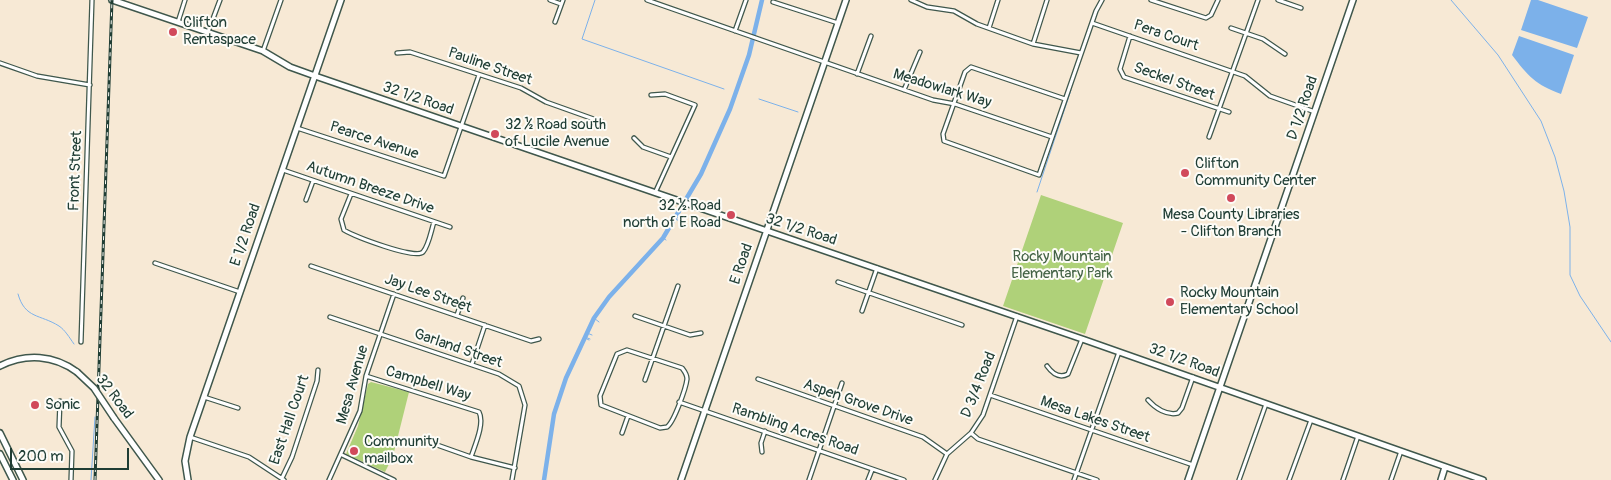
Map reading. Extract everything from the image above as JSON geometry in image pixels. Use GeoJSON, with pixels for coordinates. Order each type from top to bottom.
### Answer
{"type":"FeatureCollection","features":[{"type":"Feature","properties":{"kind":"street","name":"Front Street"},"geometry":{"type":"LineString","coordinates":[[81,342],[92,0]]}},
{"type":"Feature","properties":{"kind":"street","name":"32 1/2 Road"},"geometry":{"type":"LineString","coordinates":[[112,0],[263,51],[285,64],[315,76],[766,232],[1082,338],[1484,480]]}},
{"type":"Feature","properties":{"kind":"street"},"geometry":{"type":"LineString","coordinates":[[178,22],[185,0]]}},
{"type":"Feature","properties":{"kind":"street"},"geometry":{"type":"LineString","coordinates":[[208,32],[220,0]]}},
{"type":"Feature","properties":{"kind":"street"},"geometry":{"type":"LineString","coordinates":[[263,51],[281,0]]}},
{"type":"Feature","properties":{"kind":"street","name":"E 1/2 Road"},"geometry":{"type":"LineString","coordinates":[[188,480],[185,461],[190,437],[341,0]]}},
{"type":"Feature","properties":{"kind":"street"},"geometry":{"type":"LineString","coordinates":[[550,0],[562,2],[555,22]]}},
{"type":"Feature","properties":{"kind":"street","name":"Meadowlark Way"},"geometry":{"type":"LineString","coordinates":[[647,0],[932,100],[955,104],[1052,137]]}},
{"type":"Feature","properties":{"kind":"street"},"geometry":{"type":"LineString","coordinates":[[735,31],[746,0]]}},
{"type":"Feature","properties":{"kind":"street","name":"E Road"},"geometry":{"type":"LineString","coordinates":[[681,480],[846,0]]}},
{"type":"Feature","properties":{"kind":"street"},"geometry":{"type":"LineString","coordinates":[[911,0],[927,7],[954,11],[989,28],[1032,44],[1081,53]]}},
{"type":"Feature","properties":{"kind":"street"},"geometry":{"type":"LineString","coordinates":[[989,28],[998,0]]}},
{"type":"Feature","properties":{"kind":"street"},"geometry":{"type":"LineString","coordinates":[[1032,44],[1047,0]]}},
{"type":"Feature","properties":{"kind":"street"},"geometry":{"type":"LineString","coordinates":[[1065,99],[971,67],[965,72],[943,134],[944,141],[1039,175],[1081,53],[1102,0]]}},
{"type":"Feature","properties":{"kind":"street"},"geometry":{"type":"LineString","coordinates":[[1151,0],[1206,18],[1211,15],[1218,0]]}},
{"type":"Feature","properties":{"kind":"street"},"geometry":{"type":"LineString","coordinates":[[1209,137],[1258,0]]}},
{"type":"Feature","properties":{"kind":"street"},"geometry":{"type":"LineString","coordinates":[[1278,0],[1301,8]]}},
{"type":"Feature","properties":{"kind":"street","name":"D 1/2 Road"},"geometry":{"type":"LineString","coordinates":[[1188,480],[1353,0]]}},
{"type":"Feature","properties":{"kind":"street"},"geometry":{"type":"LineString","coordinates":[[773,2],[838,24]]}},
{"type":"Feature","properties":{"kind":"street","name":"Pera Court"},"geometry":{"type":"LineString","coordinates":[[1092,23],[1233,71],[1251,80],[1270,96],[1315,112]]}},
{"type":"Feature","properties":{"kind":"street"},"geometry":{"type":"LineString","coordinates":[[1231,28],[1269,42],[1285,54]]}},
{"type":"Feature","properties":{"kind":"street"},"geometry":{"type":"LineString","coordinates":[[856,74],[870,36]]}},
{"type":"Feature","properties":{"kind":"street","name":"Seckel Street"},"geometry":{"type":"LineString","coordinates":[[1130,36],[1120,69],[1124,77],[1229,112]]}},
{"type":"Feature","properties":{"kind":"street","name":"Pauline Street"},"geometry":{"type":"LineString","coordinates":[[397,54],[410,52],[521,88],[546,102],[602,122]]}},
{"type":"Feature","properties":{"kind":"street"},"geometry":{"type":"LineString","coordinates":[[904,90],[920,52]]}},
{"type":"Feature","properties":{"kind":"street"},"geometry":{"type":"LineString","coordinates":[[0,63],[37,76],[90,85]]}},
{"type":"Feature","properties":{"kind":"street"},"geometry":{"type":"LineString","coordinates":[[462,127],[479,75]]}},
{"type":"Feature","properties":{"kind":"street"},"geometry":{"type":"LineString","coordinates":[[651,95],[665,94],[695,105],[655,194]]}},
{"type":"Feature","properties":{"kind":"street","name":"Pearce Avenue"},"geometry":{"type":"LineString","coordinates":[[297,128],[444,176],[462,127]]}},
{"type":"Feature","properties":{"kind":"street"},"geometry":{"type":"LineString","coordinates":[[634,138],[643,147],[671,157]]}},
{"type":"Feature","properties":{"kind":"street","name":"Autumn Breeze Drive"},"geometry":{"type":"LineString","coordinates":[[283,170],[450,228]]}},
{"type":"Feature","properties":{"kind":"street"},"geometry":{"type":"LineString","coordinates":[[306,200],[313,181]]}},
{"type":"Feature","properties":{"kind":"street"},"geometry":{"type":"LineString","coordinates":[[351,194],[341,219],[344,230],[390,247],[414,255],[419,254],[425,247],[434,222]]}},
{"type":"Feature","properties":{"kind":"street"},"geometry":{"type":"LineString","coordinates":[[155,263],[240,292]]}},
{"type":"Feature","properties":{"kind":"street","name":"Jay Lee Street"},"geometry":{"type":"LineString","coordinates":[[311,266],[531,341],[539,339]]}},
{"type":"Feature","properties":{"kind":"street"},"geometry":{"type":"LineString","coordinates":[[862,311],[877,268]]}},
{"type":"Feature","properties":{"kind":"street"},"geometry":{"type":"LineString","coordinates":[[838,282],[962,325]]}},
{"type":"Feature","properties":{"kind":"street"},"geometry":{"type":"LineString","coordinates":[[645,380],[678,286]]}},
{"type":"Feature","properties":{"kind":"street","name":"Mesa Avenue"},"geometry":{"type":"LineString","coordinates":[[330,480],[360,411],[366,376],[394,294]]}},
{"type":"Feature","properties":{"kind":"street"},"geometry":{"type":"LineString","coordinates":[[457,315],[463,298]]}},
{"type":"Feature","properties":{"kind":"street"},"geometry":{"type":"LineString","coordinates":[[635,316],[690,335],[700,333]]}},
{"type":"Feature","properties":{"kind":"street","name":"D 3/4 Road"},"geometry":{"type":"LineString","coordinates":[[935,480],[947,454],[970,433],[980,420],[1017,316]]}},
{"type":"Feature","properties":{"kind":"street","name":"Garland Street"},"geometry":{"type":"LineString","coordinates":[[330,317],[472,364],[512,380],[523,392],[525,405],[514,468]]}},
{"type":"Feature","properties":{"kind":"street"},"geometry":{"type":"LineString","coordinates":[[472,364],[485,325]]}},
{"type":"Feature","properties":{"kind":"street"},"geometry":{"type":"LineString","coordinates":[[1047,366],[1052,373],[1062,376],[1068,374],[1082,338]]}},
{"type":"Feature","properties":{"kind":"street"},"geometry":{"type":"LineString","coordinates":[[623,350],[653,359],[682,368],[685,372],[686,382],[673,421],[667,427],[660,428],[604,407],[599,402],[617,354],[623,350]]}},
{"type":"Feature","properties":{"kind":"street"},"geometry":{"type":"LineString","coordinates":[[1074,480],[1119,351]]}},
{"type":"Feature","properties":{"kind":"street","name":"32 Road"},"geometry":{"type":"LineString","coordinates":[[1,366],[14,359],[42,358],[64,363],[78,372],[94,388],[159,480]]}},
{"type":"Feature","properties":{"kind":"street","name":"East Hall Court"},"geometry":{"type":"LineString","coordinates":[[283,479],[318,381],[318,370]]}},
{"type":"Feature","properties":{"kind":"street","name":"Campbell Way"},"geometry":{"type":"LineString","coordinates":[[366,376],[478,412],[481,416],[471,457]]}},
{"type":"Feature","properties":{"kind":"street"},"geometry":{"type":"LineString","coordinates":[[1148,400],[1155,408],[1172,414],[1178,413],[1182,408],[1193,377]]}},
{"type":"Feature","properties":{"kind":"street","name":"Aspen Grove Drive"},"geometry":{"type":"LineString","coordinates":[[758,379],[923,437],[947,454]]}},
{"type":"Feature","properties":{"kind":"street"},"geometry":{"type":"LineString","coordinates":[[809,480],[842,383]]}},
{"type":"Feature","properties":{"kind":"street","name":"Mesa Lakes Street"},"geometry":{"type":"LineString","coordinates":[[990,395],[1193,466]]}},
{"type":"Feature","properties":{"kind":"street"},"geometry":{"type":"LineString","coordinates":[[204,397],[238,408]]}},
{"type":"Feature","properties":{"kind":"street"},"geometry":{"type":"LineString","coordinates":[[60,401],[59,427],[72,451],[71,480]]}},
{"type":"Feature","properties":{"kind":"street","name":"Rambling Acres Road"},"geometry":{"type":"LineString","coordinates":[[679,402],[904,480]]}},
{"type":"Feature","properties":{"kind":"street"},"geometry":{"type":"LineString","coordinates":[[1240,480],[1266,404]]}},
{"type":"Feature","properties":{"kind":"street"},"geometry":{"type":"LineString","coordinates":[[622,433],[628,416]]}},
{"type":"Feature","properties":{"kind":"street"},"geometry":{"type":"LineString","coordinates":[[1289,480],[1311,420]]}},
{"type":"Feature","properties":{"kind":"street"},"geometry":{"type":"LineString","coordinates":[[762,452],[761,442],[765,431]]}},
{"type":"Feature","properties":{"kind":"street"},"geometry":{"type":"LineString","coordinates":[[0,433],[24,480]]}},
{"type":"Feature","properties":{"kind":"street"},"geometry":{"type":"LineString","coordinates":[[970,433],[978,439],[1097,480]]}},
{"type":"Feature","properties":{"kind":"street"},"geometry":{"type":"LineString","coordinates":[[1343,480],[1358,436]]}},
{"type":"Feature","properties":{"kind":"street"},"geometry":{"type":"LineString","coordinates":[[190,437],[249,457],[283,479]]}},
{"type":"Feature","properties":{"kind":"street"},"geometry":{"type":"LineString","coordinates":[[423,440],[471,457],[514,468],[512,480]]}},
{"type":"Feature","properties":{"kind":"street"},"geometry":{"type":"LineString","coordinates":[[1391,480],[1401,451]]}},
{"type":"Feature","properties":{"kind":"street"},"geometry":{"type":"LineString","coordinates":[[0,454],[13,480]]}},
{"type":"Feature","properties":{"kind":"street"},"geometry":{"type":"LineString","coordinates":[[342,454],[394,480]]}},
{"type":"Feature","properties":{"kind":"street"},"geometry":{"type":"LineString","coordinates":[[1441,480],[1445,467]]}},
{"type":"Feature","properties":{"kind":"street"},"geometry":{"type":"LineString","coordinates":[[868,480],[872,470]]}},
{"type":"Feature","properties":{"kind":"green space","name":"Rocky Mountain Elementary Park"},"geometry":{"type":"Polygon","coordinates":[[[1041,195],[1123,223],[1085,334],[1003,306],[1041,195]]]}},
{"type":"Feature","properties":{"kind":"green space"},"geometry":{"type":"Polygon","coordinates":[[[371,382],[409,392],[393,456],[385,472],[346,454],[358,426],[368,384],[371,382]]]}},
{"type":"Feature","properties":{"kind":"water"},"geometry":{"type":"Polygon","coordinates":[[[1531,0],[1538,0],[1588,17],[1577,48],[1521,30],[1531,0]]]}},
{"type":"Feature","properties":{"kind":"water"},"geometry":{"type":"Polygon","coordinates":[[[1519,36],[1574,55],[1561,94],[1533,79],[1512,55],[1519,36]]]}},
{"type":"Feature","properties":{"kind":"waterway"},"geometry":{"type":"LineString","coordinates":[[595,0],[582,39],[724,89]]}},
{"type":"Feature","properties":{"kind":"waterway"},"geometry":{"type":"LineString","coordinates":[[544,480],[554,414],[566,378],[594,318],[609,297],[663,238],[701,174],[730,109],[749,55],[762,0]]}},
{"type":"Feature","properties":{"kind":"waterway"},"geometry":{"type":"LineString","coordinates":[[1451,0],[1498,55],[1541,121],[1555,157],[1564,191],[1570,227],[1570,275],[1580,296],[1611,342]]}},
{"type":"Feature","properties":{"kind":"waterway"},"geometry":{"type":"LineString","coordinates":[[1037,192],[1071,90]]}},
{"type":"Feature","properties":{"kind":"waterway"},"geometry":{"type":"LineString","coordinates":[[759,99],[798,112]]}},
{"type":"Feature","properties":{"kind":"waterway"},"geometry":{"type":"LineString","coordinates":[[675,219],[680,221]]}},
{"type":"Feature","properties":{"kind":"waterway"},"geometry":{"type":"LineString","coordinates":[[18,294],[21,302],[29,312],[59,326],[74,344]]}},
{"type":"Feature","properties":{"kind":"waterway"},"geometry":{"type":"LineString","coordinates":[[594,318],[599,322]]}},
{"type":"Feature","properties":{"kind":"waterway"},"geometry":{"type":"LineString","coordinates":[[587,333],[592,335]]}},
{"type":"Feature","properties":{"kind":"waterway"},"geometry":{"type":"LineString","coordinates":[[585,337],[590,339]]}},
{"type":"Feature","properties":{"kind":"waterway"},"geometry":{"type":"LineString","coordinates":[[585,338],[589,340]]}},
{"type":"Feature","properties":{"kind":"waterway"},"geometry":{"type":"LineString","coordinates":[[91,480],[95,417]]}},
{"type":"Feature","properties":{"kind":"railway"},"geometry":{"type":"LineString","coordinates":[[95,480],[112,0]]}},
{"type":"Feature","properties":{"kind":"place","name":"Clifton Rentaspace"},"geometry":{"type":"Point","coordinates":[173,32]}},
{"type":"Feature","properties":{"kind":"place","name":"32 ½ Road south of Lucile Avenue"},"geometry":{"type":"Point","coordinates":[495,134]}},
{"type":"Feature","properties":{"kind":"place","name":"Clifton Community Center"},"geometry":{"type":"Point","coordinates":[1185,173]}},
{"type":"Feature","properties":{"kind":"place","name":"Mesa County Libraries - Clifton Branch"},"geometry":{"type":"Point","coordinates":[1231,198]}},
{"type":"Feature","properties":{"kind":"place","name":"32 ½ Road north of E Road"},"geometry":{"type":"Point","coordinates":[731,215]}},
{"type":"Feature","properties":{"kind":"place","name":"Rocky Mountain Elementary School"},"geometry":{"type":"Point","coordinates":[1170,302]}},
{"type":"Feature","properties":{"kind":"place","name":"Sonic"},"geometry":{"type":"Point","coordinates":[35,405]}},
{"type":"Feature","properties":{"kind":"place","name":"Community mailbox"},"geometry":{"type":"Point","coordinates":[354,451]}}]}
